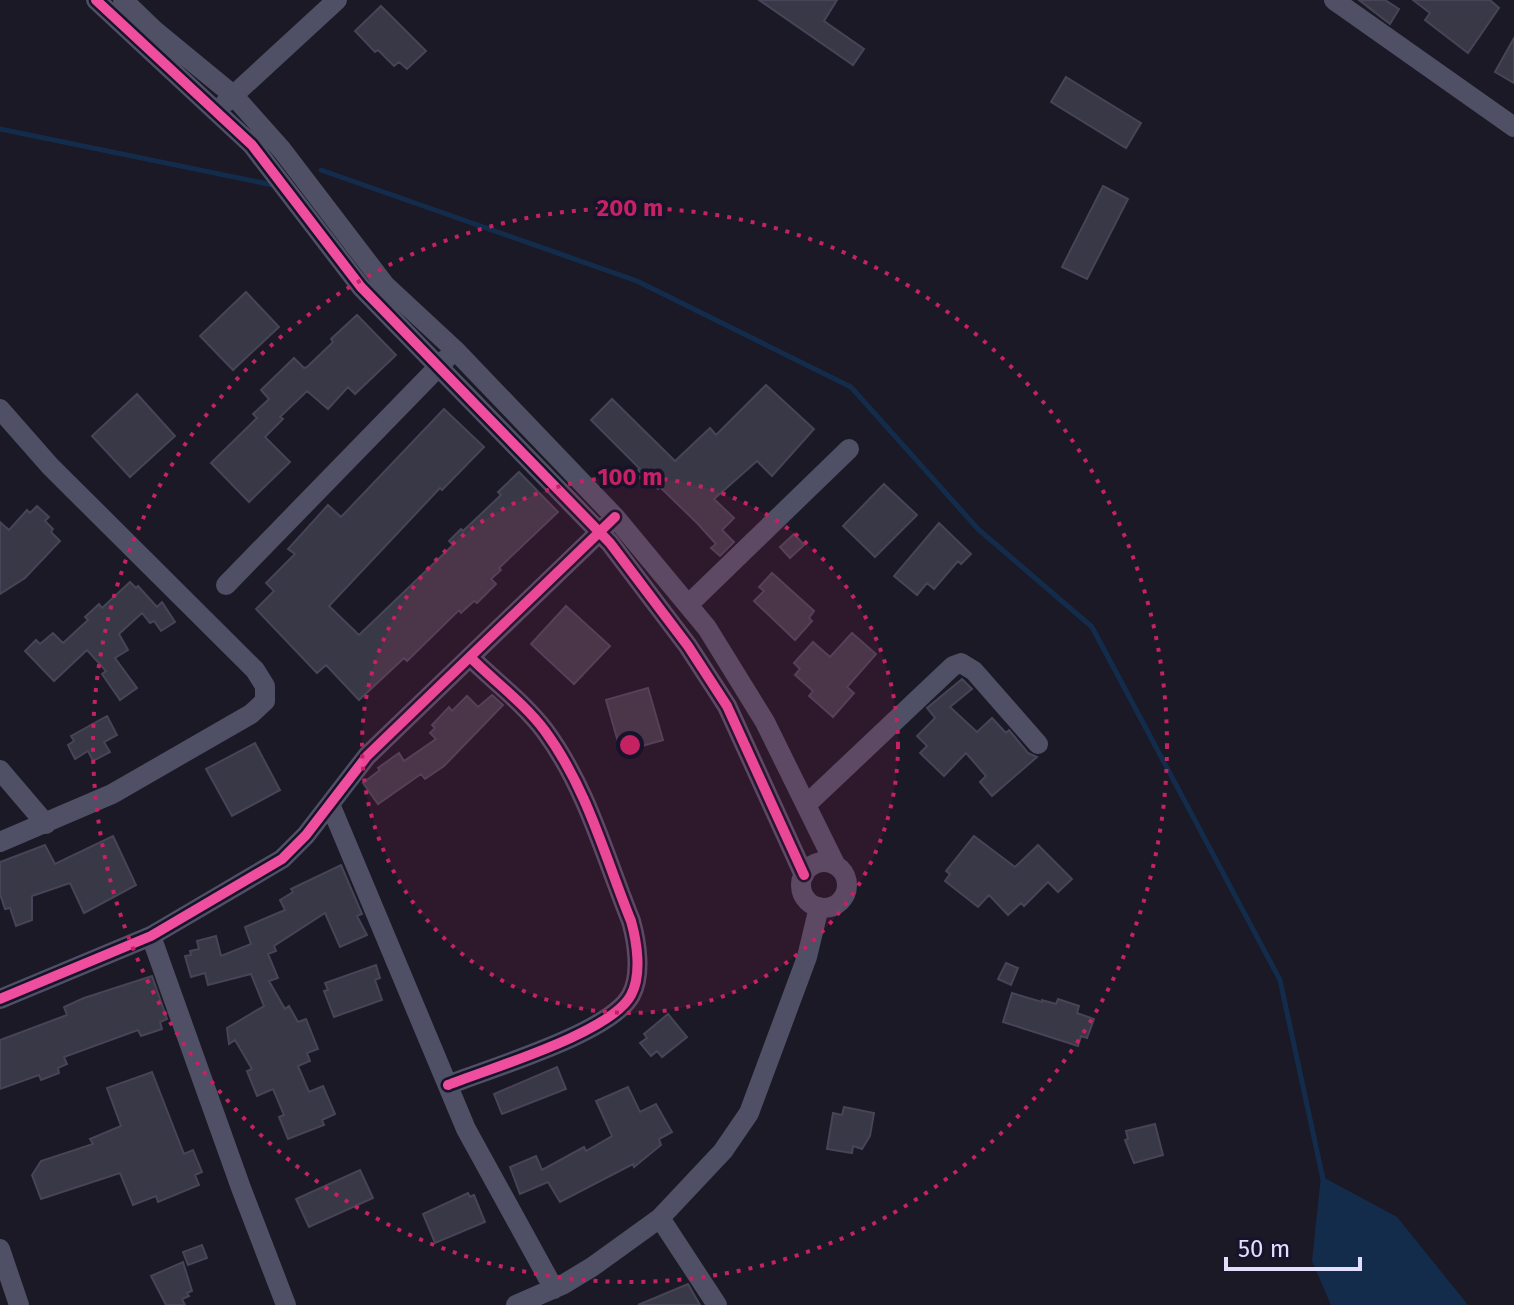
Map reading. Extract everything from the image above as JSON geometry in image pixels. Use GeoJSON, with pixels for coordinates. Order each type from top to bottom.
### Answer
{"type":"FeatureCollection","features":[{"type":"Feature","properties":{"kind":"street"},"geometry":{"type":"LineString","coordinates":[[96,0],[252,145],[361,287],[610,543],[688,646],[727,706],[804,875]]}},
{"type":"Feature","properties":{"kind":"street"},"geometry":{"type":"LineString","coordinates":[[123,0],[154,30],[233,95],[282,150],[385,285],[455,350],[615,517],[707,628],[765,722],[835,864],[844,873],[848,885],[844,897],[837,904],[819,907],[808,901],[801,890],[804,875],[810,867],[822,862],[835,864]]}},
{"type":"Feature","properties":{"kind":"street"},"geometry":{"type":"LineString","coordinates":[[216,111],[337,0]]}},
{"type":"Feature","properties":{"kind":"street"},"geometry":{"type":"LineString","coordinates":[[1334,0],[1514,127]]}},
{"type":"Feature","properties":{"kind":"street"},"geometry":{"type":"LineString","coordinates":[[226,585],[455,350]]}},
{"type":"Feature","properties":{"kind":"street"},"geometry":{"type":"LineString","coordinates":[[0,409],[50,466],[255,670],[265,686],[265,701],[251,714],[112,794],[0,842]]}},
{"type":"Feature","properties":{"kind":"street"},"geometry":{"type":"LineString","coordinates":[[688,605],[849,449]]}},
{"type":"Feature","properties":{"kind":"street"},"geometry":{"type":"LineString","coordinates":[[0,999],[151,936],[282,859],[367,756],[615,517]]}},
{"type":"Feature","properties":{"kind":"street"},"geometry":{"type":"LineString","coordinates":[[448,1085],[583,1032],[625,1005],[636,984],[636,944],[631,921],[580,789],[543,728],[470,657]]}},
{"type":"Feature","properties":{"kind":"street"},"geometry":{"type":"LineString","coordinates":[[806,805],[953,666],[961,663],[974,671],[1038,744]]}},
{"type":"Feature","properties":{"kind":"street"},"geometry":{"type":"LineString","coordinates":[[0,770],[46,824]]}},
{"type":"Feature","properties":{"kind":"street"},"geometry":{"type":"LineString","coordinates":[[330,804],[466,1129],[554,1289]]}},
{"type":"Feature","properties":{"kind":"street"},"geometry":{"type":"LineString","coordinates":[[516,1305],[554,1289],[592,1267],[660,1218],[723,1151],[749,1113],[807,957],[819,907]]}},
{"type":"Feature","properties":{"kind":"street"},"geometry":{"type":"LineString","coordinates":[[151,936],[286,1305]]}},
{"type":"Feature","properties":{"kind":"street"},"geometry":{"type":"LineString","coordinates":[[660,1218],[717,1305]]}},
{"type":"Feature","properties":{"kind":"street"},"geometry":{"type":"LineString","coordinates":[[0,1249],[19,1305]]}},
{"type":"Feature","properties":{"kind":"water"},"geometry":{"type":"Polygon","coordinates":[[[1321,1176],[1397,1217],[1468,1305],[1331,1305],[1312,1261],[1321,1176]]]}},
{"type":"Feature","properties":{"kind":"building"},"geometry":{"type":"Polygon","coordinates":[[[759,0],[837,0],[824,21],[864,49],[853,65],[759,0]]]}},
{"type":"Feature","properties":{"kind":"building"},"geometry":{"type":"Polygon","coordinates":[[[1359,0],[1385,0],[1399,9],[1390,24],[1359,0]]]}},
{"type":"Feature","properties":{"kind":"building"},"geometry":{"type":"Polygon","coordinates":[[[1413,0],[1490,0],[1499,8],[1468,53],[1425,20],[1430,13],[1413,0]]]}},
{"type":"Feature","properties":{"kind":"building"},"geometry":{"type":"Polygon","coordinates":[[[381,6],[426,51],[407,69],[399,62],[394,66],[355,31],[381,6]]]}},
{"type":"Feature","properties":{"kind":"building"},"geometry":{"type":"Polygon","coordinates":[[[1514,38],[1514,83],[1495,72],[1514,38]]]}},
{"type":"Feature","properties":{"kind":"building"},"geometry":{"type":"Polygon","coordinates":[[[1066,77],[1141,123],[1126,148],[1051,102],[1066,77]]]}},
{"type":"Feature","properties":{"kind":"building"},"geometry":{"type":"Polygon","coordinates":[[[1103,186],[1128,199],[1087,279],[1062,267],[1103,186]]]}},
{"type":"Feature","properties":{"kind":"building"},"geometry":{"type":"Polygon","coordinates":[[[246,292],[279,327],[233,370],[200,336],[246,292]]]}},
{"type":"Feature","properties":{"kind":"building"},"geometry":{"type":"Polygon","coordinates":[[[357,315],[396,355],[355,394],[348,387],[328,409],[307,391],[280,417],[283,419],[265,437],[290,462],[249,502],[211,463],[257,418],[253,414],[269,399],[261,390],[294,358],[304,368],[307,367],[357,315]]]}},
{"type":"Feature","properties":{"kind":"building"},"geometry":{"type":"Polygon","coordinates":[[[766,385],[814,429],[772,476],[757,461],[714,499],[734,518],[722,530],[734,542],[720,556],[711,548],[716,544],[698,524],[638,470],[591,420],[612,399],[675,461],[710,428],[716,435],[766,385]]]}},
{"type":"Feature","properties":{"kind":"building"},"geometry":{"type":"Polygon","coordinates":[[[137,394],[175,436],[130,477],[92,436],[137,394]]]}},
{"type":"Feature","properties":{"kind":"building"},"geometry":{"type":"Polygon","coordinates":[[[444,409],[484,447],[442,490],[440,488],[329,606],[359,635],[453,545],[449,541],[501,495],[498,492],[519,472],[558,512],[499,568],[501,570],[491,579],[496,584],[477,603],[474,601],[461,613],[459,610],[407,661],[404,658],[359,700],[326,665],[317,673],[256,609],[274,591],[266,583],[295,554],[288,549],[328,505],[341,517],[444,409]]]}},
{"type":"Feature","properties":{"kind":"building"},"geometry":{"type":"Polygon","coordinates":[[[884,484],[917,515],[875,557],[843,526],[884,484]]]}},
{"type":"Feature","properties":{"kind":"building"},"geometry":{"type":"Polygon","coordinates":[[[37,506],[49,517],[45,521],[60,541],[25,578],[0,594],[0,522],[9,530],[27,510],[30,513],[37,506]]]}},
{"type":"Feature","properties":{"kind":"building"},"geometry":{"type":"Polygon","coordinates":[[[939,523],[971,554],[961,564],[958,561],[934,589],[927,583],[917,595],[894,576],[939,523]]]}},
{"type":"Feature","properties":{"kind":"building"},"geometry":{"type":"Polygon","coordinates":[[[794,534],[804,545],[790,558],[780,547],[794,534]]]}},
{"type":"Feature","properties":{"kind":"building"},"geometry":{"type":"Polygon","coordinates":[[[772,573],[814,611],[809,618],[812,621],[795,640],[754,601],[764,591],[759,587],[772,573]]]}},
{"type":"Feature","properties":{"kind":"building"},"geometry":{"type":"Polygon","coordinates":[[[130,582],[136,588],[138,586],[157,607],[162,602],[175,622],[161,631],[154,621],[150,623],[142,613],[119,634],[128,650],[115,658],[137,688],[120,700],[102,674],[106,671],[87,650],[54,681],[25,651],[36,640],[40,644],[53,633],[63,643],[88,620],[85,617],[99,604],[102,608],[130,582]]]}},
{"type":"Feature","properties":{"kind":"building"},"geometry":{"type":"Polygon","coordinates":[[[566,606],[610,646],[574,684],[531,644],[566,606]]]}},
{"type":"Feature","properties":{"kind":"building"},"geometry":{"type":"Polygon","coordinates":[[[852,633],[876,654],[847,687],[854,693],[833,717],[809,696],[813,691],[795,675],[800,669],[794,663],[813,642],[830,657],[852,633]]]}},
{"type":"Feature","properties":{"kind":"building"},"geometry":{"type":"Polygon","coordinates":[[[962,679],[972,689],[950,707],[977,732],[992,718],[1006,733],[1009,730],[1028,753],[1037,757],[992,796],[980,782],[986,776],[966,753],[944,776],[920,753],[927,746],[917,736],[935,718],[927,708],[962,679]]]}},
{"type":"Feature","properties":{"kind":"building"},"geometry":{"type":"Polygon","coordinates":[[[648,688],[663,740],[621,752],[606,700],[648,688]]]}},
{"type":"Feature","properties":{"kind":"building"},"geometry":{"type":"Polygon","coordinates":[[[492,695],[503,705],[444,766],[425,779],[421,774],[378,804],[363,783],[380,770],[378,768],[399,753],[404,761],[436,739],[430,733],[435,728],[432,725],[449,707],[452,711],[467,696],[478,707],[492,695]]]}},
{"type":"Feature","properties":{"kind":"building"},"geometry":{"type":"Polygon","coordinates":[[[107,716],[117,735],[104,742],[110,752],[93,761],[88,751],[75,759],[68,745],[74,741],[71,736],[107,716]]]}},
{"type":"Feature","properties":{"kind":"building"},"geometry":{"type":"Polygon","coordinates":[[[255,743],[280,790],[232,816],[206,769],[255,743]]]}},
{"type":"Feature","properties":{"kind":"building"},"geometry":{"type":"Polygon","coordinates":[[[113,836],[136,885],[84,913],[70,883],[32,896],[32,920],[16,926],[10,908],[5,909],[0,894],[0,862],[45,845],[55,864],[113,836]]]}},
{"type":"Feature","properties":{"kind":"building"},"geometry":{"type":"Polygon","coordinates":[[[974,836],[1015,867],[1038,845],[1072,879],[1058,892],[1048,882],[1024,906],[1021,903],[1008,915],[989,895],[978,907],[945,881],[950,874],[946,871],[974,836]]]}},
{"type":"Feature","properties":{"kind":"building"},"geometry":{"type":"Polygon","coordinates":[[[341,865],[362,914],[357,916],[367,935],[340,947],[325,913],[274,946],[276,951],[268,954],[278,978],[269,981],[285,1009],[289,1006],[298,1022],[306,1019],[318,1049],[307,1053],[310,1061],[298,1066],[309,1092],[323,1086],[335,1114],[322,1120],[324,1125],[288,1139],[279,1117],[284,1115],[273,1089],[257,1096],[247,1071],[252,1069],[235,1040],[229,1044],[227,1028],[264,1006],[251,974],[208,985],[205,973],[191,977],[185,956],[199,949],[197,941],[216,936],[221,956],[251,944],[245,927],[285,910],[280,900],[293,892],[291,889],[341,865]]]}},
{"type":"Feature","properties":{"kind":"building"},"geometry":{"type":"Polygon","coordinates":[[[1006,963],[1018,968],[1011,985],[998,979],[1006,963]]]}},
{"type":"Feature","properties":{"kind":"building"},"geometry":{"type":"Polygon","coordinates":[[[376,965],[380,978],[375,980],[382,1000],[334,1017],[324,991],[328,990],[325,983],[376,965]]]}},
{"type":"Feature","properties":{"kind":"building"},"geometry":{"type":"Polygon","coordinates":[[[152,976],[167,1019],[160,1022],[162,1029],[141,1036],[138,1030],[64,1057],[67,1064],[58,1068],[59,1073],[41,1080],[39,1075],[0,1089],[0,1040],[67,1015],[64,1007],[84,998],[152,976]]]}},
{"type":"Feature","properties":{"kind":"building"},"geometry":{"type":"Polygon","coordinates":[[[1012,993],[1042,1002],[1056,1004],[1058,999],[1079,1006],[1077,1013],[1094,1019],[1087,1038],[1081,1036],[1078,1046],[1003,1022],[1012,993]]]}},
{"type":"Feature","properties":{"kind":"building"},"geometry":{"type":"Polygon","coordinates":[[[668,1014],[687,1037],[662,1057],[657,1051],[651,1056],[640,1043],[647,1038],[644,1034],[668,1014]]]}},
{"type":"Feature","properties":{"kind":"building"},"geometry":{"type":"Polygon","coordinates":[[[557,1067],[566,1089],[502,1114],[494,1094],[557,1067]]]}},
{"type":"Feature","properties":{"kind":"building"},"geometry":{"type":"Polygon","coordinates":[[[152,1072],[184,1154],[193,1150],[202,1172],[195,1175],[199,1185],[158,1202],[156,1196],[133,1205],[120,1173],[41,1199],[32,1175],[41,1161],[93,1144],[90,1139],[121,1126],[107,1088],[152,1072]]]}},
{"type":"Feature","properties":{"kind":"building"},"geometry":{"type":"Polygon","coordinates":[[[628,1087],[640,1112],[656,1104],[672,1132],[659,1139],[661,1145],[634,1167],[633,1164],[560,1202],[548,1182],[520,1194],[510,1167],[536,1156],[542,1170],[612,1136],[596,1101],[628,1087]]]}},
{"type":"Feature","properties":{"kind":"building"},"geometry":{"type":"Polygon","coordinates":[[[844,1107],[874,1113],[870,1136],[862,1149],[853,1146],[852,1153],[827,1149],[833,1113],[842,1115],[844,1107]]]}},
{"type":"Feature","properties":{"kind":"building"},"geometry":{"type":"Polygon","coordinates":[[[1155,1124],[1163,1155],[1134,1163],[1125,1140],[1128,1139],[1126,1131],[1155,1124]]]}},
{"type":"Feature","properties":{"kind":"building"},"geometry":{"type":"Polygon","coordinates":[[[360,1170],[373,1198],[309,1227],[296,1199],[360,1170]]]}},
{"type":"Feature","properties":{"kind":"building"},"geometry":{"type":"Polygon","coordinates":[[[468,1193],[470,1197],[474,1195],[485,1222],[435,1243],[423,1214],[468,1193]]]}},
{"type":"Feature","properties":{"kind":"building"},"geometry":{"type":"Polygon","coordinates":[[[202,1245],[207,1258],[188,1265],[183,1252],[202,1245]]]}},
{"type":"Feature","properties":{"kind":"building"},"geometry":{"type":"Polygon","coordinates":[[[183,1262],[192,1291],[182,1299],[185,1305],[166,1305],[151,1276],[183,1262]]]}},
{"type":"Feature","properties":{"kind":"building"},"geometry":{"type":"Polygon","coordinates":[[[688,1284],[700,1305],[638,1305],[688,1284]]]}},
{"type":"Feature","properties":{"kind":"waterway"},"geometry":{"type":"LineString","coordinates":[[0,129],[273,185]]}},
{"type":"Feature","properties":{"kind":"waterway"},"geometry":{"type":"LineString","coordinates":[[321,170],[637,281],[851,387],[978,529],[1092,627],[1280,980],[1323,1179]]}},
{"type":"Feature","properties":{"kind":"cycle path"},"geometry":{"type":"LineString","coordinates":[[96,0],[252,145],[361,287],[610,543],[688,646],[727,706],[804,875]]}},
{"type":"Feature","properties":{"kind":"cycle path"},"geometry":{"type":"LineString","coordinates":[[0,999],[151,936],[282,859],[306,835],[367,756],[615,517]]}},
{"type":"Feature","properties":{"kind":"cycle path"},"geometry":{"type":"LineString","coordinates":[[448,1085],[548,1048],[600,1023],[631,995],[637,968],[637,948],[631,921],[584,799],[560,753],[537,721],[470,657]]}}]}
